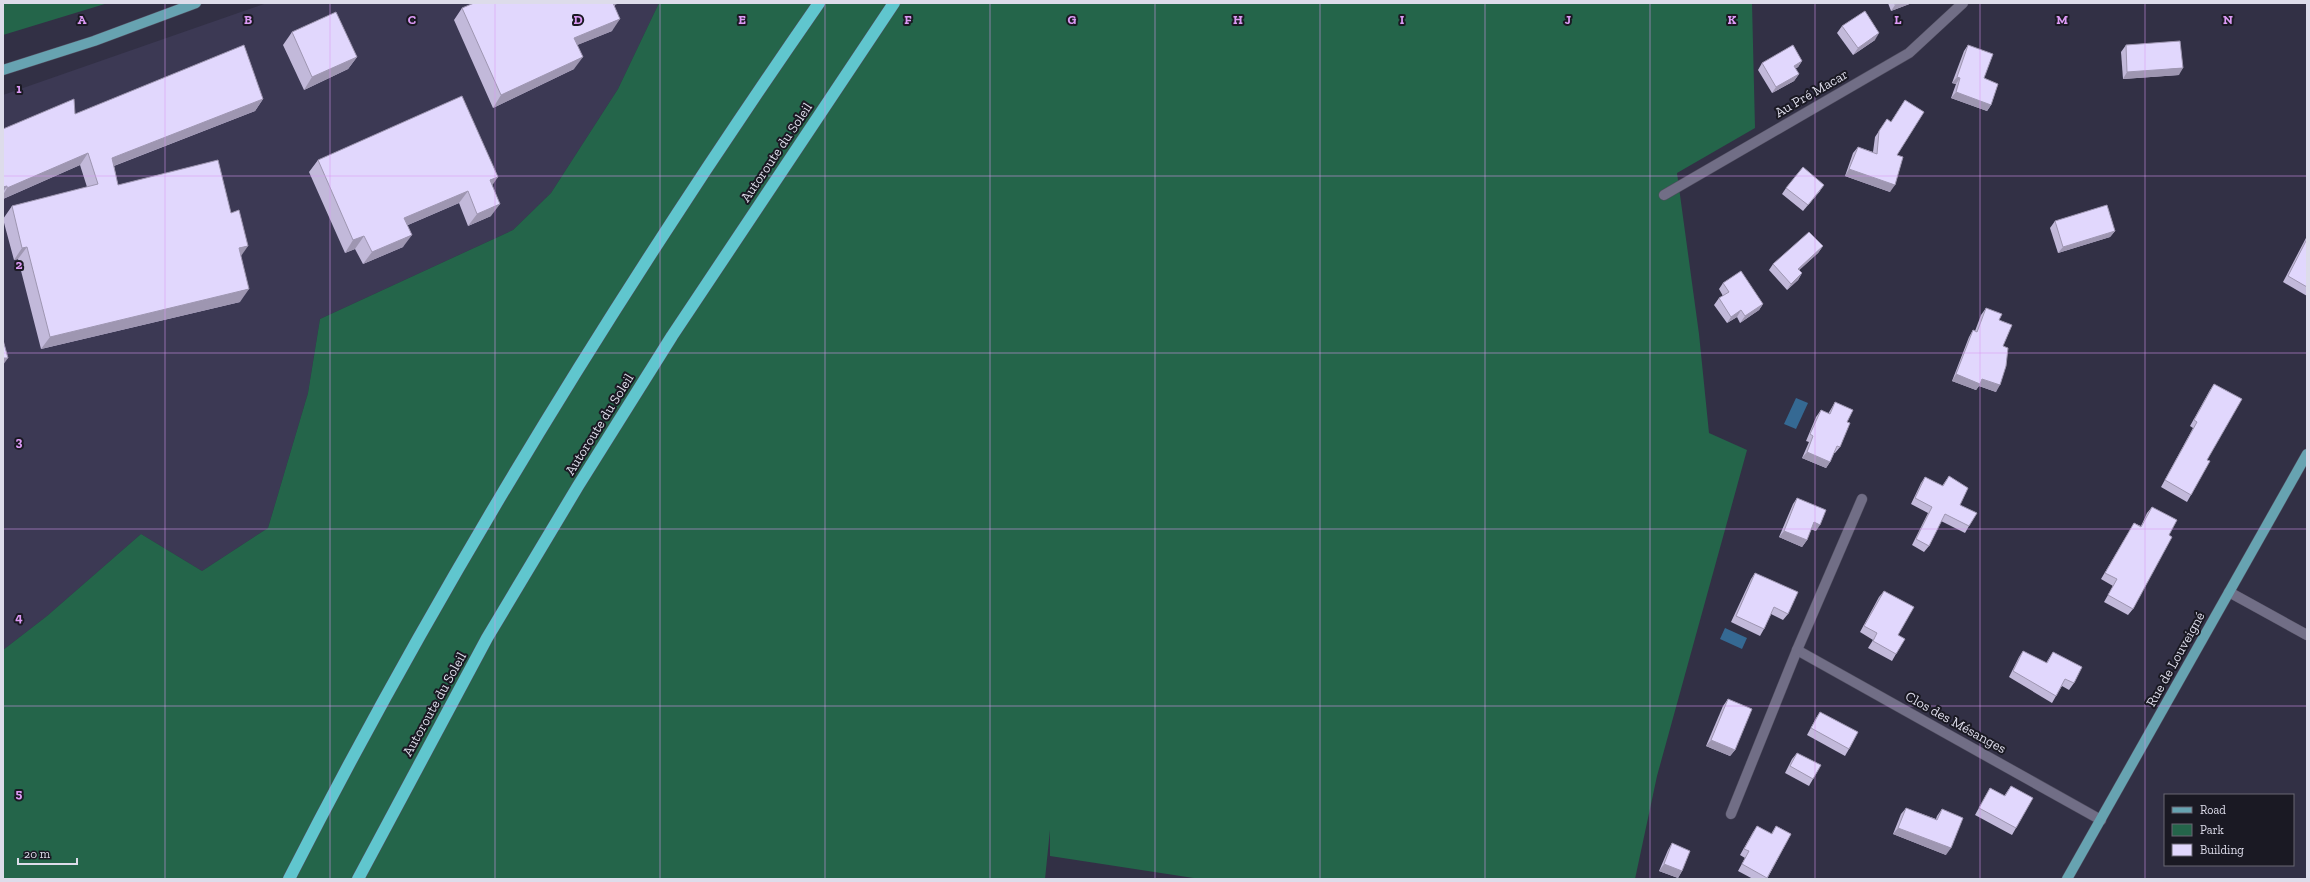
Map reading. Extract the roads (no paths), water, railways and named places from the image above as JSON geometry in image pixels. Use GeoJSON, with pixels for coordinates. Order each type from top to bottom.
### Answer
{"type":"FeatureCollection","features":[{"type":"Feature","properties":{"kind":"highway"},"geometry":{"type":"LineString","coordinates":[[289,879],[346,768],[433,609],[522,460],[615,308],[819,3]]}},
{"type":"Feature","properties":{"kind":"highway","name":"Autoroute du Soleil"},"geometry":{"type":"LineString","coordinates":[[358,879],[487,638],[578,486],[672,336],[894,3]]}},
{"type":"Feature","properties":{"kind":"main road"},"geometry":{"type":"LineString","coordinates":[[3,70],[94,41],[196,3]]}},
{"type":"Feature","properties":{"kind":"main road","name":"Rue de Louveigné"},"geometry":{"type":"LineString","coordinates":[[2067,879],[2307,454]]}},
{"type":"Feature","properties":{"kind":"street","name":"Au Pré Macar"},"geometry":{"type":"LineString","coordinates":[[1664,195],[1909,53],[1963,3]]}},
{"type":"Feature","properties":{"kind":"street"},"geometry":{"type":"LineString","coordinates":[[1731,814],[1797,650],[1862,499]]}},
{"type":"Feature","properties":{"kind":"street"},"geometry":{"type":"LineString","coordinates":[[2229,592],[2307,635]]}},
{"type":"Feature","properties":{"kind":"street","name":"Clos des Mésanges"},"geometry":{"type":"LineString","coordinates":[[1797,650],[2101,820]]}},
{"type":"Feature","properties":{"kind":"water"},"geometry":{"type":"Polygon","coordinates":[[[1796,398],[1808,403],[1796,429],[1784,424],[1796,398]]]}},
{"type":"Feature","properties":{"kind":"water"},"geometry":{"type":"Polygon","coordinates":[[[1725,628],[1747,638],[1742,649],[1720,639],[1725,628]]]}}]}
